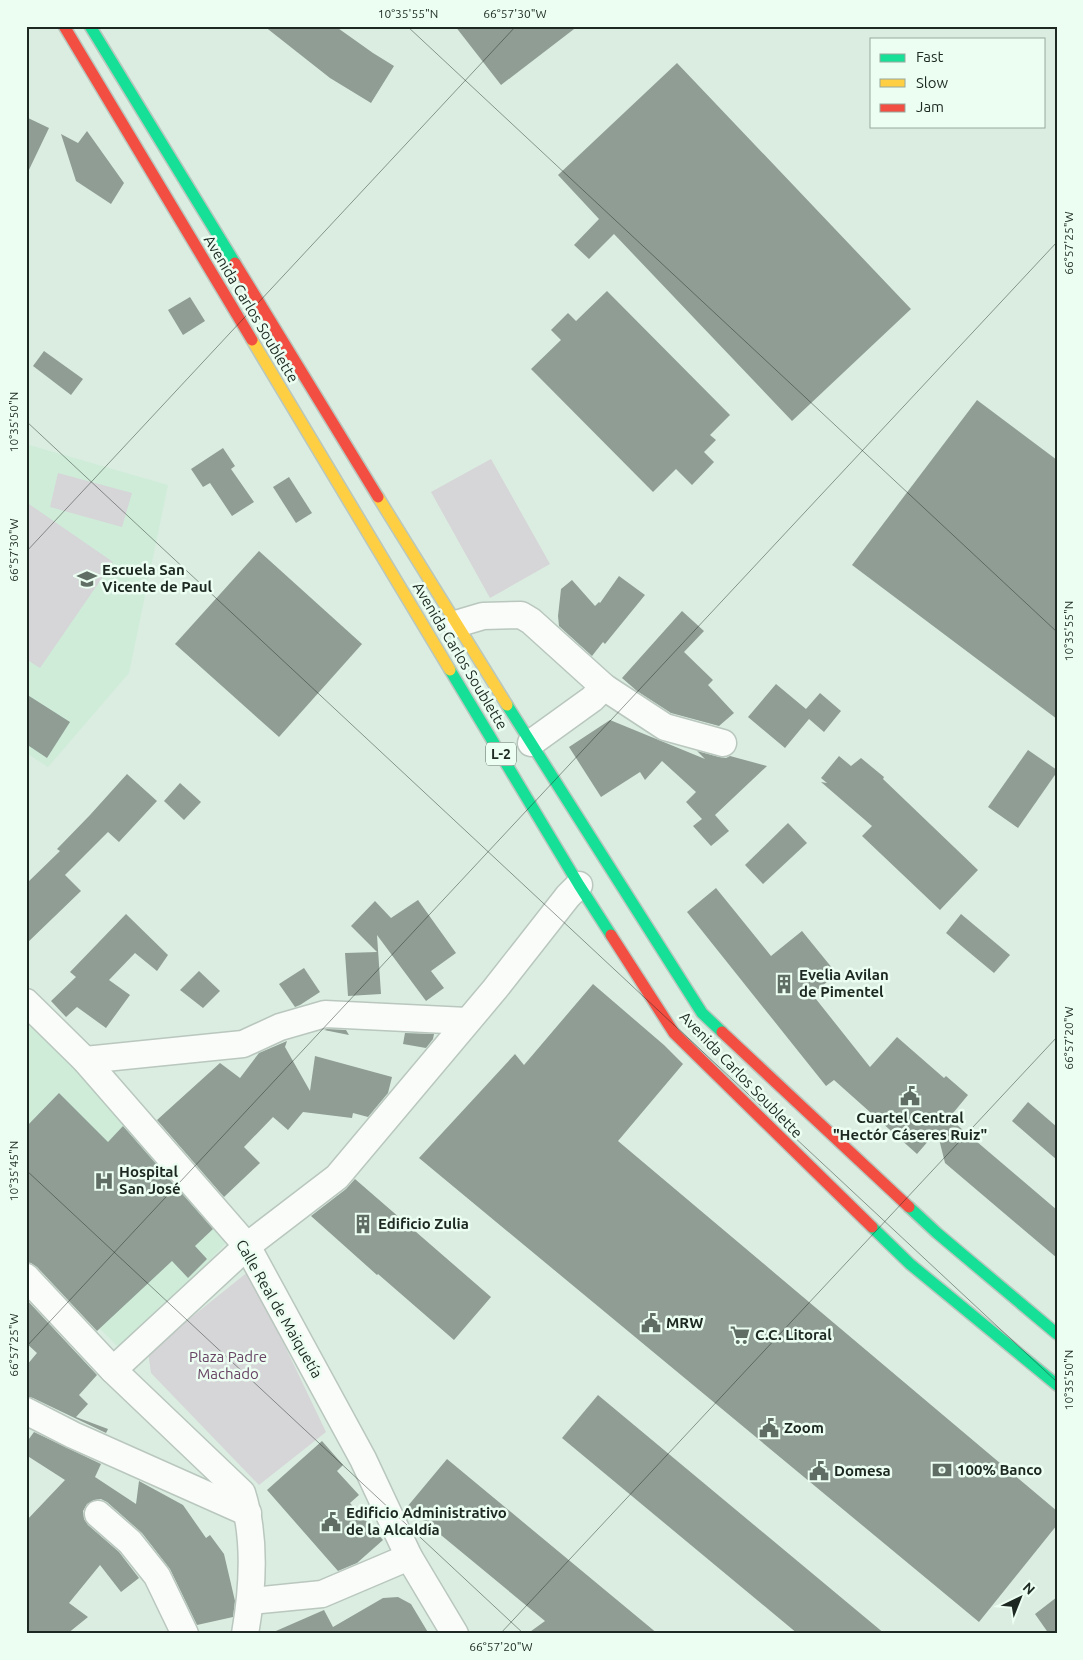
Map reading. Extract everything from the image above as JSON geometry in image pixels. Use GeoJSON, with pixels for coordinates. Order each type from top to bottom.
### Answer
{"type":"FeatureCollection","features":[{"type":"Feature","properties":{"kind":"main road","name":"Avenida Carlos Soublette"},"geometry":{"type":"LineString","coordinates":[[64,26],[579,885],[674,1033],[910,1264],[1057,1385]]}},
{"type":"Feature","properties":{"kind":"main road","name":"Avenida Carlos Soublette"},"geometry":{"type":"LineString","coordinates":[[90,26],[456,624],[702,1013],[937,1232],[1057,1334]]}},
{"type":"Feature","properties":{"kind":"street"},"geometry":{"type":"LineString","coordinates":[[456,624],[484,616],[521,616],[531,622],[604,687],[665,727],[724,743]]}},
{"type":"Feature","properties":{"kind":"street"},"geometry":{"type":"LineString","coordinates":[[531,743],[592,699],[604,687]]}},
{"type":"Feature","properties":{"kind":"street"},"geometry":{"type":"LineString","coordinates":[[113,1370],[247,1246],[336,1177],[495,989],[568,896],[579,885]]}},
{"type":"Feature","properties":{"kind":"street","name":"Calle Real de Maiquetía"},"geometry":{"type":"LineString","coordinates":[[26,1002],[85,1060],[247,1246],[363,1459],[409,1556],[455,1634]]}},
{"type":"Feature","properties":{"kind":"street"},"geometry":{"type":"LineString","coordinates":[[85,1060],[244,1044],[280,1027],[325,1014],[467,1021]]}},
{"type":"Feature","properties":{"kind":"street"},"geometry":{"type":"LineString","coordinates":[[26,1277],[113,1370],[242,1493],[248,1513],[251,1540],[251,1601],[245,1634]]}},
{"type":"Feature","properties":{"kind":"street"},"geometry":{"type":"LineString","coordinates":[[26,1411],[73,1435],[248,1513]]}},
{"type":"Feature","properties":{"kind":"street"},"geometry":{"type":"LineString","coordinates":[[98,1514],[130,1542],[157,1576],[185,1634]]}},
{"type":"Feature","properties":{"kind":"street"},"geometry":{"type":"LineString","coordinates":[[251,1601],[322,1594],[409,1556]]}},
{"type":"Feature","properties":{"kind":"shaded area","name":"Escuela San Vicente de Paul"},"geometry":{"type":"Polygon","coordinates":[[[26,444],[168,485],[129,673],[48,767],[26,753],[26,444]]]}},
{"type":"Feature","properties":{"kind":"shaded area","name":"Hospital San José"},"geometry":{"type":"Polygon","coordinates":[[[26,1015],[232,1236],[185,1288],[160,1306],[151,1319],[119,1348],[26,1254],[26,1015]]]}},
{"type":"Feature","properties":{"kind":"green space"},"geometry":{"type":"Polygon","coordinates":[[[491,459],[550,564],[490,598],[431,492],[491,459]]]}},
{"type":"Feature","properties":{"kind":"green space"},"geometry":{"type":"Polygon","coordinates":[[[58,473],[132,493],[122,527],[50,507],[58,473]]]}},
{"type":"Feature","properties":{"kind":"green space"},"geometry":{"type":"Polygon","coordinates":[[[26,502],[113,562],[40,668],[26,659],[26,502]]]}},
{"type":"Feature","properties":{"kind":"green space","name":"Plaza Padre Machado"},"geometry":{"type":"Polygon","coordinates":[[[249,1271],[326,1432],[259,1485],[151,1373],[148,1352],[249,1271]]]}},
{"type":"Feature","properties":{"kind":"building"},"geometry":{"type":"Polygon","coordinates":[[[264,26],[335,26],[394,66],[371,103],[330,78],[264,26]]]}},
{"type":"Feature","properties":{"kind":"building"},"geometry":{"type":"Polygon","coordinates":[[[455,26],[578,26],[501,85],[455,26]]]}},
{"type":"Feature","properties":{"kind":"building"},"geometry":{"type":"Polygon","coordinates":[[[677,63],[911,309],[792,421],[614,234],[589,259],[574,245],[599,219],[558,175],[677,63]]]}},
{"type":"Feature","properties":{"kind":"building"},"geometry":{"type":"Polygon","coordinates":[[[26,117],[49,128],[26,176],[26,117]]]}},
{"type":"Feature","properties":{"kind":"building"},"geometry":{"type":"Polygon","coordinates":[[[87,131],[124,183],[111,204],[76,181],[61,134],[78,143],[87,131]]]}},
{"type":"Feature","properties":{"kind":"building"},"geometry":{"type":"Polygon","coordinates":[[[607,291],[730,415],[710,435],[716,440],[704,452],[714,462],[692,485],[676,469],[653,492],[531,369],[561,340],[551,330],[568,313],[576,321],[607,291]]]}},
{"type":"Feature","properties":{"kind":"building"},"geometry":{"type":"Polygon","coordinates":[[[190,297],[205,321],[183,335],[168,310],[190,297]]]}},
{"type":"Feature","properties":{"kind":"building"},"geometry":{"type":"Polygon","coordinates":[[[44,351],[83,379],[71,395],[33,366],[44,351]]]}},
{"type":"Feature","properties":{"kind":"building"},"geometry":{"type":"Polygon","coordinates":[[[977,400],[1057,460],[1057,719],[852,565],[977,400]]]}},
{"type":"Feature","properties":{"kind":"building"},"geometry":{"type":"Polygon","coordinates":[[[223,448],[235,466],[231,469],[254,502],[232,516],[210,483],[203,487],[191,469],[223,448]]]}},
{"type":"Feature","properties":{"kind":"building"},"geometry":{"type":"Polygon","coordinates":[[[289,477],[312,513],[296,523],[273,487],[289,477]]]}},
{"type":"Feature","properties":{"kind":"building"},"geometry":{"type":"Polygon","coordinates":[[[259,551],[362,644],[279,737],[175,644],[259,551]]]}},
{"type":"Feature","properties":{"kind":"building"},"geometry":{"type":"Polygon","coordinates":[[[619,576],[645,595],[605,644],[603,642],[592,656],[559,626],[558,616],[561,589],[572,580],[595,606],[600,603],[619,576]]]}},
{"type":"Feature","properties":{"kind":"building"},"geometry":{"type":"Polygon","coordinates":[[[682,611],[704,631],[684,652],[713,680],[708,685],[734,713],[719,726],[671,713],[637,691],[622,678],[682,611]]]}},
{"type":"Feature","properties":{"kind":"building"},"geometry":{"type":"Polygon","coordinates":[[[776,684],[806,709],[820,693],[841,711],[824,732],[809,719],[785,748],[748,717],[776,684]]]}},
{"type":"Feature","properties":{"kind":"building"},"geometry":{"type":"Polygon","coordinates":[[[26,694],[70,722],[47,758],[26,744],[26,694]]]}},
{"type":"Feature","properties":{"kind":"building"},"geometry":{"type":"Polygon","coordinates":[[[610,720],[705,759],[697,751],[719,757],[726,758],[730,756],[767,766],[715,815],[729,831],[711,846],[693,826],[702,819],[686,802],[696,792],[662,761],[645,780],[640,772],[601,797],[569,747],[610,720]]]}},
{"type":"Feature","properties":{"kind":"building"},"geometry":{"type":"Polygon","coordinates":[[[1028,750],[1057,770],[1057,772],[1018,828],[988,807],[1028,750]]]}},
{"type":"Feature","properties":{"kind":"building"},"geometry":{"type":"Polygon","coordinates":[[[839,756],[851,766],[861,758],[884,777],[883,779],[978,870],[940,910],[862,836],[872,826],[821,782],[827,783],[821,778],[839,756]]]}},
{"type":"Feature","properties":{"kind":"building"},"geometry":{"type":"Polygon","coordinates":[[[127,774],[157,801],[119,842],[108,832],[65,875],[81,891],[26,944],[26,884],[60,851],[57,849],[127,774]]]}},
{"type":"Feature","properties":{"kind":"building"},"geometry":{"type":"Polygon","coordinates":[[[180,783],[201,802],[184,820],[164,801],[180,783]]]}},
{"type":"Feature","properties":{"kind":"building"},"geometry":{"type":"Polygon","coordinates":[[[788,823],[807,843],[763,884],[745,865],[788,823]]]}},
{"type":"Feature","properties":{"kind":"building"},"geometry":{"type":"Polygon","coordinates":[[[716,888],[771,956],[802,931],[837,974],[812,994],[870,1067],[897,1037],[944,1078],[946,1076],[968,1095],[949,1118],[1057,1210],[1057,1258],[945,1163],[937,1131],[917,1154],[834,1080],[826,1086],[687,912],[716,888]]]}},
{"type":"Feature","properties":{"kind":"building"},"geometry":{"type":"Polygon","coordinates":[[[418,900],[456,953],[431,971],[444,988],[426,1001],[377,935],[381,994],[348,996],[345,953],[377,952],[351,926],[375,901],[391,918],[418,900]]]}},
{"type":"Feature","properties":{"kind":"building"},"geometry":{"type":"Polygon","coordinates":[[[126,914],[168,955],[157,971],[135,953],[109,980],[130,995],[106,1028],[77,1007],[66,1017],[51,1001],[76,977],[70,972],[126,914]]]}},
{"type":"Feature","properties":{"kind":"building"},"geometry":{"type":"Polygon","coordinates":[[[961,914],[1010,955],[994,973],[946,933],[961,914]]]}},
{"type":"Feature","properties":{"kind":"building"},"geometry":{"type":"Polygon","coordinates":[[[304,968],[320,992],[295,1007],[279,984],[304,968]]]}},
{"type":"Feature","properties":{"kind":"building"},"geometry":{"type":"Polygon","coordinates":[[[199,971],[220,991],[203,1008],[180,990],[199,971]]]}},
{"type":"Feature","properties":{"kind":"building","name":"C.C. Litoral"},"geometry":{"type":"Polygon","coordinates":[[[593,984],[664,1045],[683,1064],[618,1141],[1057,1511],[1057,1525],[979,1622],[419,1158],[515,1054],[524,1065],[593,984]]]}},
{"type":"Feature","properties":{"kind":"building"},"geometry":{"type":"Polygon","coordinates":[[[324,1030],[346,1030],[349,1035],[324,1030]]]}},
{"type":"Feature","properties":{"kind":"building"},"geometry":{"type":"Polygon","coordinates":[[[405,1033],[434,1034],[433,1039],[426,1048],[403,1044],[405,1033]]]}},
{"type":"Feature","properties":{"kind":"building"},"geometry":{"type":"Polygon","coordinates":[[[287,1041],[285,1047],[310,1091],[315,1056],[392,1077],[388,1093],[368,1117],[353,1113],[352,1118],[303,1112],[288,1130],[273,1117],[244,1147],[260,1163],[224,1197],[157,1120],[220,1063],[240,1078],[259,1053],[287,1041]]]}},
{"type":"Feature","properties":{"kind":"building","name":"Hospital San José"},"geometry":{"type":"Polygon","coordinates":[[[59,1093],[108,1142],[123,1126],[213,1229],[195,1246],[207,1259],[188,1278],[172,1261],[97,1331],[37,1267],[26,1262],[26,1127],[59,1093]]]}},
{"type":"Feature","properties":{"kind":"building"},"geometry":{"type":"Polygon","coordinates":[[[1028,1102],[1057,1127],[1057,1160],[1012,1121],[1028,1102]]]}},
{"type":"Feature","properties":{"kind":"building"},"geometry":{"type":"Polygon","coordinates":[[[355,1179],[491,1297],[454,1340],[311,1216],[346,1189],[355,1179]]]}},
{"type":"Feature","properties":{"kind":"building"},"geometry":{"type":"Polygon","coordinates":[[[26,1299],[97,1375],[79,1395],[88,1404],[76,1417],[108,1429],[106,1433],[26,1396],[26,1366],[37,1353],[26,1343],[26,1299]]]}},
{"type":"Feature","properties":{"kind":"building"},"geometry":{"type":"Polygon","coordinates":[[[598,1395],[885,1634],[798,1634],[562,1438],[598,1395]]]}},
{"type":"Feature","properties":{"kind":"building"},"geometry":{"type":"Polygon","coordinates":[[[34,1432],[101,1464],[95,1477],[136,1504],[139,1481],[183,1505],[206,1538],[210,1535],[224,1554],[235,1601],[233,1617],[197,1625],[170,1569],[142,1533],[107,1502],[101,1499],[87,1504],[83,1511],[84,1519],[88,1525],[119,1552],[139,1578],[121,1592],[100,1565],[69,1603],[88,1617],[67,1634],[26,1634],[26,1521],[65,1480],[26,1455],[26,1443],[34,1432]]]}},
{"type":"Feature","properties":{"kind":"building","name":"Edificio Administrativo de la Alcaldía"},"geometry":{"type":"Polygon","coordinates":[[[322,1441],[343,1465],[337,1471],[359,1495],[350,1503],[383,1540],[357,1563],[338,1571],[267,1490],[322,1441]]]}},
{"type":"Feature","properties":{"kind":"building"},"geometry":{"type":"Polygon","coordinates":[[[447,1459],[658,1634],[527,1634],[545,1621],[407,1507],[447,1459]]]}},
{"type":"Feature","properties":{"kind":"building"},"geometry":{"type":"Polygon","coordinates":[[[398,1597],[411,1604],[429,1634],[269,1634],[324,1610],[333,1627],[383,1598],[398,1597]]]}},
{"type":"Feature","properties":{"kind":"building"},"geometry":{"type":"Polygon","coordinates":[[[1057,1597],[1057,1634],[1049,1634],[1035,1614],[1057,1597]]]}},
{"type":"Feature","properties":{"kind":"traffic: fast"},"geometry":{"type":"LineString","coordinates":[[90,26],[235,263]]}},
{"type":"Feature","properties":{"kind":"traffic: fast"},"geometry":{"type":"LineString","coordinates":[[450,670],[611,935]]}},
{"type":"Feature","properties":{"kind":"traffic: fast"},"geometry":{"type":"LineString","coordinates":[[507,705],[702,1013],[722,1032]]}},
{"type":"Feature","properties":{"kind":"traffic: fast"},"geometry":{"type":"LineString","coordinates":[[909,1207],[1057,1334]]}},
{"type":"Feature","properties":{"kind":"traffic: fast"},"geometry":{"type":"LineString","coordinates":[[872,1227],[910,1264],[1057,1385]]}},
{"type":"Feature","properties":{"kind":"traffic: slow"},"geometry":{"type":"LineString","coordinates":[[252,340],[450,670]]}},
{"type":"Feature","properties":{"kind":"traffic: slow"},"geometry":{"type":"LineString","coordinates":[[378,497],[507,705]]}},
{"type":"Feature","properties":{"kind":"traffic: jam"},"geometry":{"type":"LineString","coordinates":[[64,26],[252,340]]}},
{"type":"Feature","properties":{"kind":"traffic: jam"},"geometry":{"type":"LineString","coordinates":[[235,263],[378,497]]}},
{"type":"Feature","properties":{"kind":"traffic: jam"},"geometry":{"type":"LineString","coordinates":[[611,935],[674,1033],[872,1227]]}},
{"type":"Feature","properties":{"kind":"traffic: jam"},"geometry":{"type":"LineString","coordinates":[[722,1032],[909,1207]]}},
{"type":"Feature","properties":{"kind":"place","name":"Escuela San Vicente de Paul"},"geometry":{"type":"Point","coordinates":[87,579]}},
{"type":"Feature","properties":{"kind":"place","name":"Evelia Avilan de Pimentel"},"geometry":{"type":"Point","coordinates":[784,984]}},
{"type":"Feature","properties":{"kind":"place","name":"Cuartel Central \"Hectór Cáseres Ruiz\""},"geometry":{"type":"Point","coordinates":[910,1096]}},
{"type":"Feature","properties":{"kind":"place","name":"Hospital San José"},"geometry":{"type":"Point","coordinates":[104,1181]}},
{"type":"Feature","properties":{"kind":"place","name":"Edificio Zulia"},"geometry":{"type":"Point","coordinates":[363,1224]}},
{"type":"Feature","properties":{"kind":"place","name":"MRW"},"geometry":{"type":"Point","coordinates":[651,1323]}},
{"type":"Feature","properties":{"kind":"place","name":"C.C. Litoral"},"geometry":{"type":"Point","coordinates":[740,1335]}},
{"type":"Feature","properties":{"kind":"place","name":"Zoom"},"geometry":{"type":"Point","coordinates":[769,1428]}},
{"type":"Feature","properties":{"kind":"place","name":"100% Banco"},"geometry":{"type":"Point","coordinates":[942,1470]}},
{"type":"Feature","properties":{"kind":"place","name":"Domesa"},"geometry":{"type":"Point","coordinates":[819,1471]}},
{"type":"Feature","properties":{"kind":"place","name":"Edificio Administrativo de la Alcaldía"},"geometry":{"type":"Point","coordinates":[331,1522]}}]}
